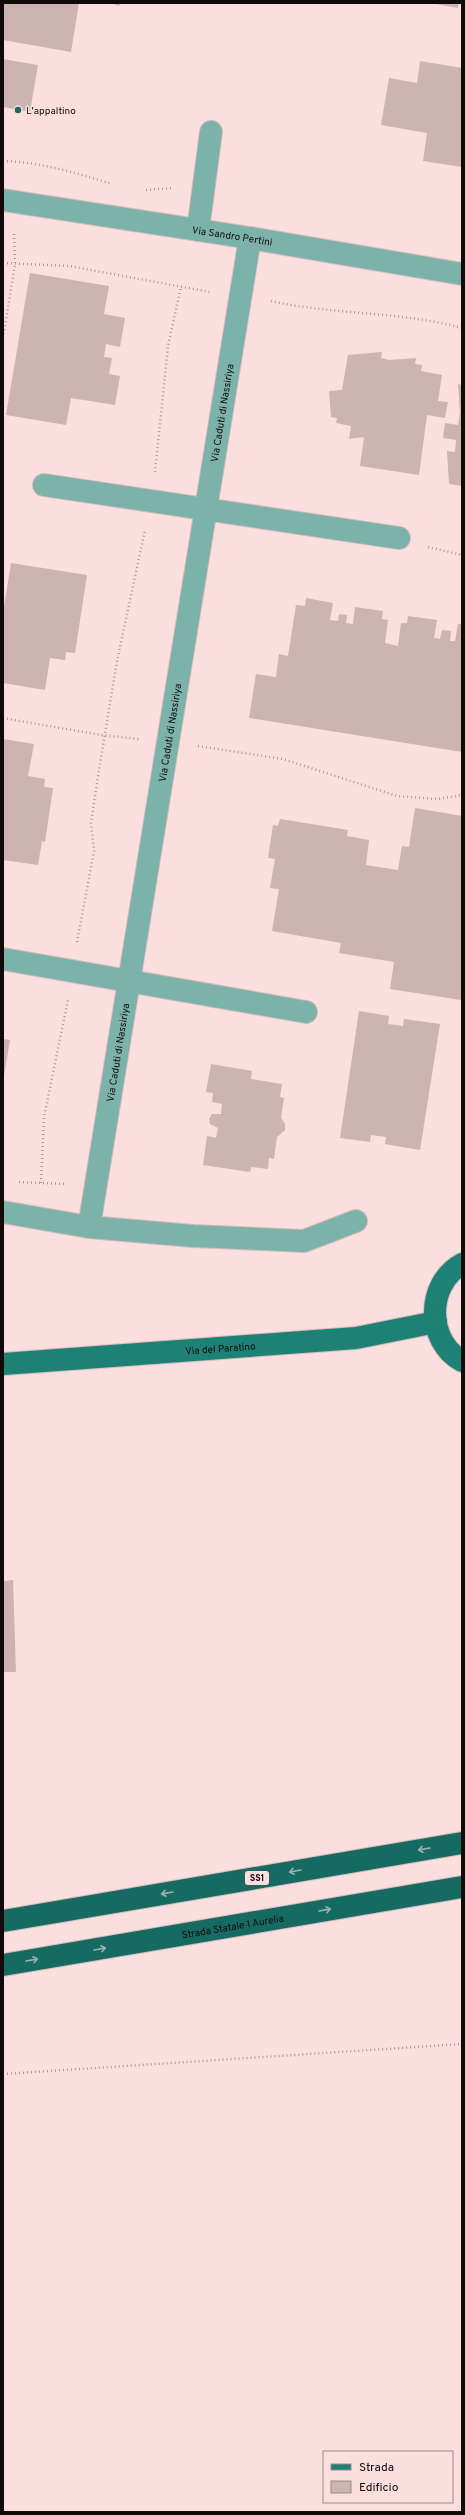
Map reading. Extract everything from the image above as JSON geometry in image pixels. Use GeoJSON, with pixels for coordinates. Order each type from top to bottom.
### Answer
{"type":"FeatureCollection","features":[{"type":"Feature","properties":{"kind":"highway","name":"SS1"},"geometry":{"type":"LineString","coordinates":[[3,1921],[462,1843]]}},
{"type":"Feature","properties":{"kind":"highway","name":"Strada Statale 1 Aurelia"},"geometry":{"type":"LineString","coordinates":[[3,1965],[462,1887]]}},
{"type":"Feature","properties":{"kind":"main road"},"geometry":{"type":"LineString","coordinates":[[462,1264],[449,1275],[441,1285],[436,1303],[436,1322],[439,1336],[447,1348],[462,1361]]}},
{"type":"Feature","properties":{"kind":"main road","name":"Via del Paratino"},"geometry":{"type":"LineString","coordinates":[[3,1364],[356,1338],[436,1322]]}},
{"type":"Feature","properties":{"kind":"street"},"geometry":{"type":"LineString","coordinates":[[198,230],[211,132]]}},
{"type":"Feature","properties":{"kind":"street","name":"Via Sandro Pertini"},"geometry":{"type":"LineString","coordinates":[[10,201],[250,238],[462,274]]}},
{"type":"Feature","properties":{"kind":"street","name":"Via Caduti di Nassiriya"},"geometry":{"type":"LineString","coordinates":[[89,1227],[169,742],[204,511],[250,238]]}},
{"type":"Feature","properties":{"kind":"street"},"geometry":{"type":"LineString","coordinates":[[44,485],[204,511],[399,538]]}},
{"type":"Feature","properties":{"kind":"street"},"geometry":{"type":"LineString","coordinates":[[3,959],[306,1012]]}},
{"type":"Feature","properties":{"kind":"street"},"geometry":{"type":"LineString","coordinates":[[3,1212],[89,1227],[193,1236],[304,1241],[356,1221]]}},
{"type":"Feature","properties":{"kind":"path"},"geometry":{"type":"LineString","coordinates":[[3,161],[41,164],[77,172],[115,185]]}},
{"type":"Feature","properties":{"kind":"path"},"geometry":{"type":"LineString","coordinates":[[138,191],[176,188],[203,195]]}},
{"type":"Feature","properties":{"kind":"path"},"geometry":{"type":"LineString","coordinates":[[3,338],[15,264],[10,201]]}},
{"type":"Feature","properties":{"kind":"path"},"geometry":{"type":"LineString","coordinates":[[3,263],[69,266],[201,292],[240,294],[294,306],[391,317],[462,328]]}},
{"type":"Feature","properties":{"kind":"path"},"geometry":{"type":"LineString","coordinates":[[41,1183],[44,1117],[71,986],[71,971],[94,851],[91,823],[117,661],[150,502],[157,458],[168,346],[181,287]]}},
{"type":"Feature","properties":{"kind":"path"},"geometry":{"type":"LineString","coordinates":[[399,538],[462,555]]}},
{"type":"Feature","properties":{"kind":"path"},"geometry":{"type":"LineString","coordinates":[[3,718],[105,735],[169,742],[283,759],[397,796],[437,799],[462,795]]}},
{"type":"Feature","properties":{"kind":"path"},"geometry":{"type":"LineString","coordinates":[[13,1182],[69,1185],[95,1190]]}},
{"type":"Feature","properties":{"kind":"path"},"geometry":{"type":"LineString","coordinates":[[3,2074],[462,2044]]}},
{"type":"Feature","properties":{"kind":"building"},"geometry":{"type":"Polygon","coordinates":[[[3,3],[79,3],[71,52],[3,40],[3,3]]]}},
{"type":"Feature","properties":{"kind":"building"},"geometry":{"type":"Polygon","coordinates":[[[110,3],[120,3],[119,6],[110,3]]]}},
{"type":"Feature","properties":{"kind":"building"},"geometry":{"type":"Polygon","coordinates":[[[430,3],[459,3],[458,8],[430,3]]]}},
{"type":"Feature","properties":{"kind":"building"},"geometry":{"type":"Polygon","coordinates":[[[3,59],[38,65],[30,112],[3,107],[3,59]]]}},
{"type":"Feature","properties":{"kind":"building"},"geometry":{"type":"Polygon","coordinates":[[[420,61],[462,68],[462,167],[423,161],[427,133],[381,125],[389,78],[417,83],[420,61]]]}},
{"type":"Feature","properties":{"kind":"building"},"geometry":{"type":"Polygon","coordinates":[[[30,273],[109,286],[104,314],[125,318],[120,347],[106,344],[104,357],[112,358],[109,374],[120,376],[115,405],[71,398],[66,425],[6,415],[30,273]]]}},
{"type":"Feature","properties":{"kind":"building"},"geometry":{"type":"Polygon","coordinates":[[[382,352],[381,358],[389,360],[416,358],[415,364],[422,365],[421,371],[442,375],[438,401],[448,402],[445,418],[427,415],[419,475],[360,466],[364,437],[349,439],[351,426],[336,423],[337,418],[331,417],[329,391],[342,390],[348,355],[382,352]]]}},
{"type":"Feature","properties":{"kind":"building"},"geometry":{"type":"Polygon","coordinates":[[[458,384],[462,385],[462,486],[449,484],[447,451],[455,452],[456,440],[443,438],[445,423],[458,425],[460,412],[458,384]]]}},
{"type":"Feature","properties":{"kind":"building"},"geometry":{"type":"Polygon","coordinates":[[[11,563],[87,575],[75,653],[66,652],[65,660],[50,658],[45,690],[3,683],[3,613],[11,563]]]}},
{"type":"Feature","properties":{"kind":"building"},"geometry":{"type":"Polygon","coordinates":[[[306,598],[333,603],[330,620],[338,621],[339,614],[347,615],[346,623],[353,624],[355,607],[383,611],[382,619],[388,620],[385,643],[398,646],[401,623],[407,623],[408,616],[437,620],[434,638],[440,639],[442,630],[451,631],[450,641],[455,641],[458,624],[462,624],[462,752],[249,718],[256,674],[276,677],[279,654],[288,656],[296,605],[305,606],[306,598]]]}},
{"type":"Feature","properties":{"kind":"building"},"geometry":{"type":"Polygon","coordinates":[[[3,739],[34,744],[28,776],[45,779],[44,787],[53,788],[45,842],[42,841],[38,865],[3,860],[3,739]]]}},
{"type":"Feature","properties":{"kind":"building"},"geometry":{"type":"Polygon","coordinates":[[[415,808],[462,816],[461,1000],[390,989],[394,962],[339,953],[341,943],[272,931],[279,889],[270,888],[275,859],[268,858],[273,825],[278,826],[280,819],[348,830],[347,836],[369,840],[366,865],[398,870],[402,846],[409,847],[415,808]]]}},
{"type":"Feature","properties":{"kind":"building"},"geometry":{"type":"Polygon","coordinates":[[[359,1011],[389,1016],[388,1024],[403,1026],[404,1019],[440,1024],[420,1150],[385,1144],[386,1137],[371,1135],[370,1142],[340,1138],[359,1011]]]}},
{"type":"Feature","properties":{"kind":"building"},"geometry":{"type":"Polygon","coordinates":[[[3,1039],[10,1040],[4,1076],[3,1076],[3,1039]]]}},
{"type":"Feature","properties":{"kind":"building"},"geometry":{"type":"Polygon","coordinates":[[[211,1064],[252,1071],[251,1079],[282,1084],[280,1097],[284,1098],[281,1118],[285,1124],[285,1130],[277,1137],[274,1159],[269,1158],[268,1169],[251,1167],[250,1172],[203,1165],[207,1136],[216,1138],[218,1128],[210,1124],[209,1119],[212,1114],[221,1114],[222,1104],[212,1102],[213,1093],[206,1092],[211,1064]]]}},
{"type":"Feature","properties":{"kind":"building"},"geometry":{"type":"Polygon","coordinates":[[[13,1580],[16,1672],[3,1672],[3,1581],[13,1580]]]}},
{"type":"Feature","properties":{"kind":"place","name":"L'appaltino"},"geometry":{"type":"Point","coordinates":[18,110]}}]}
